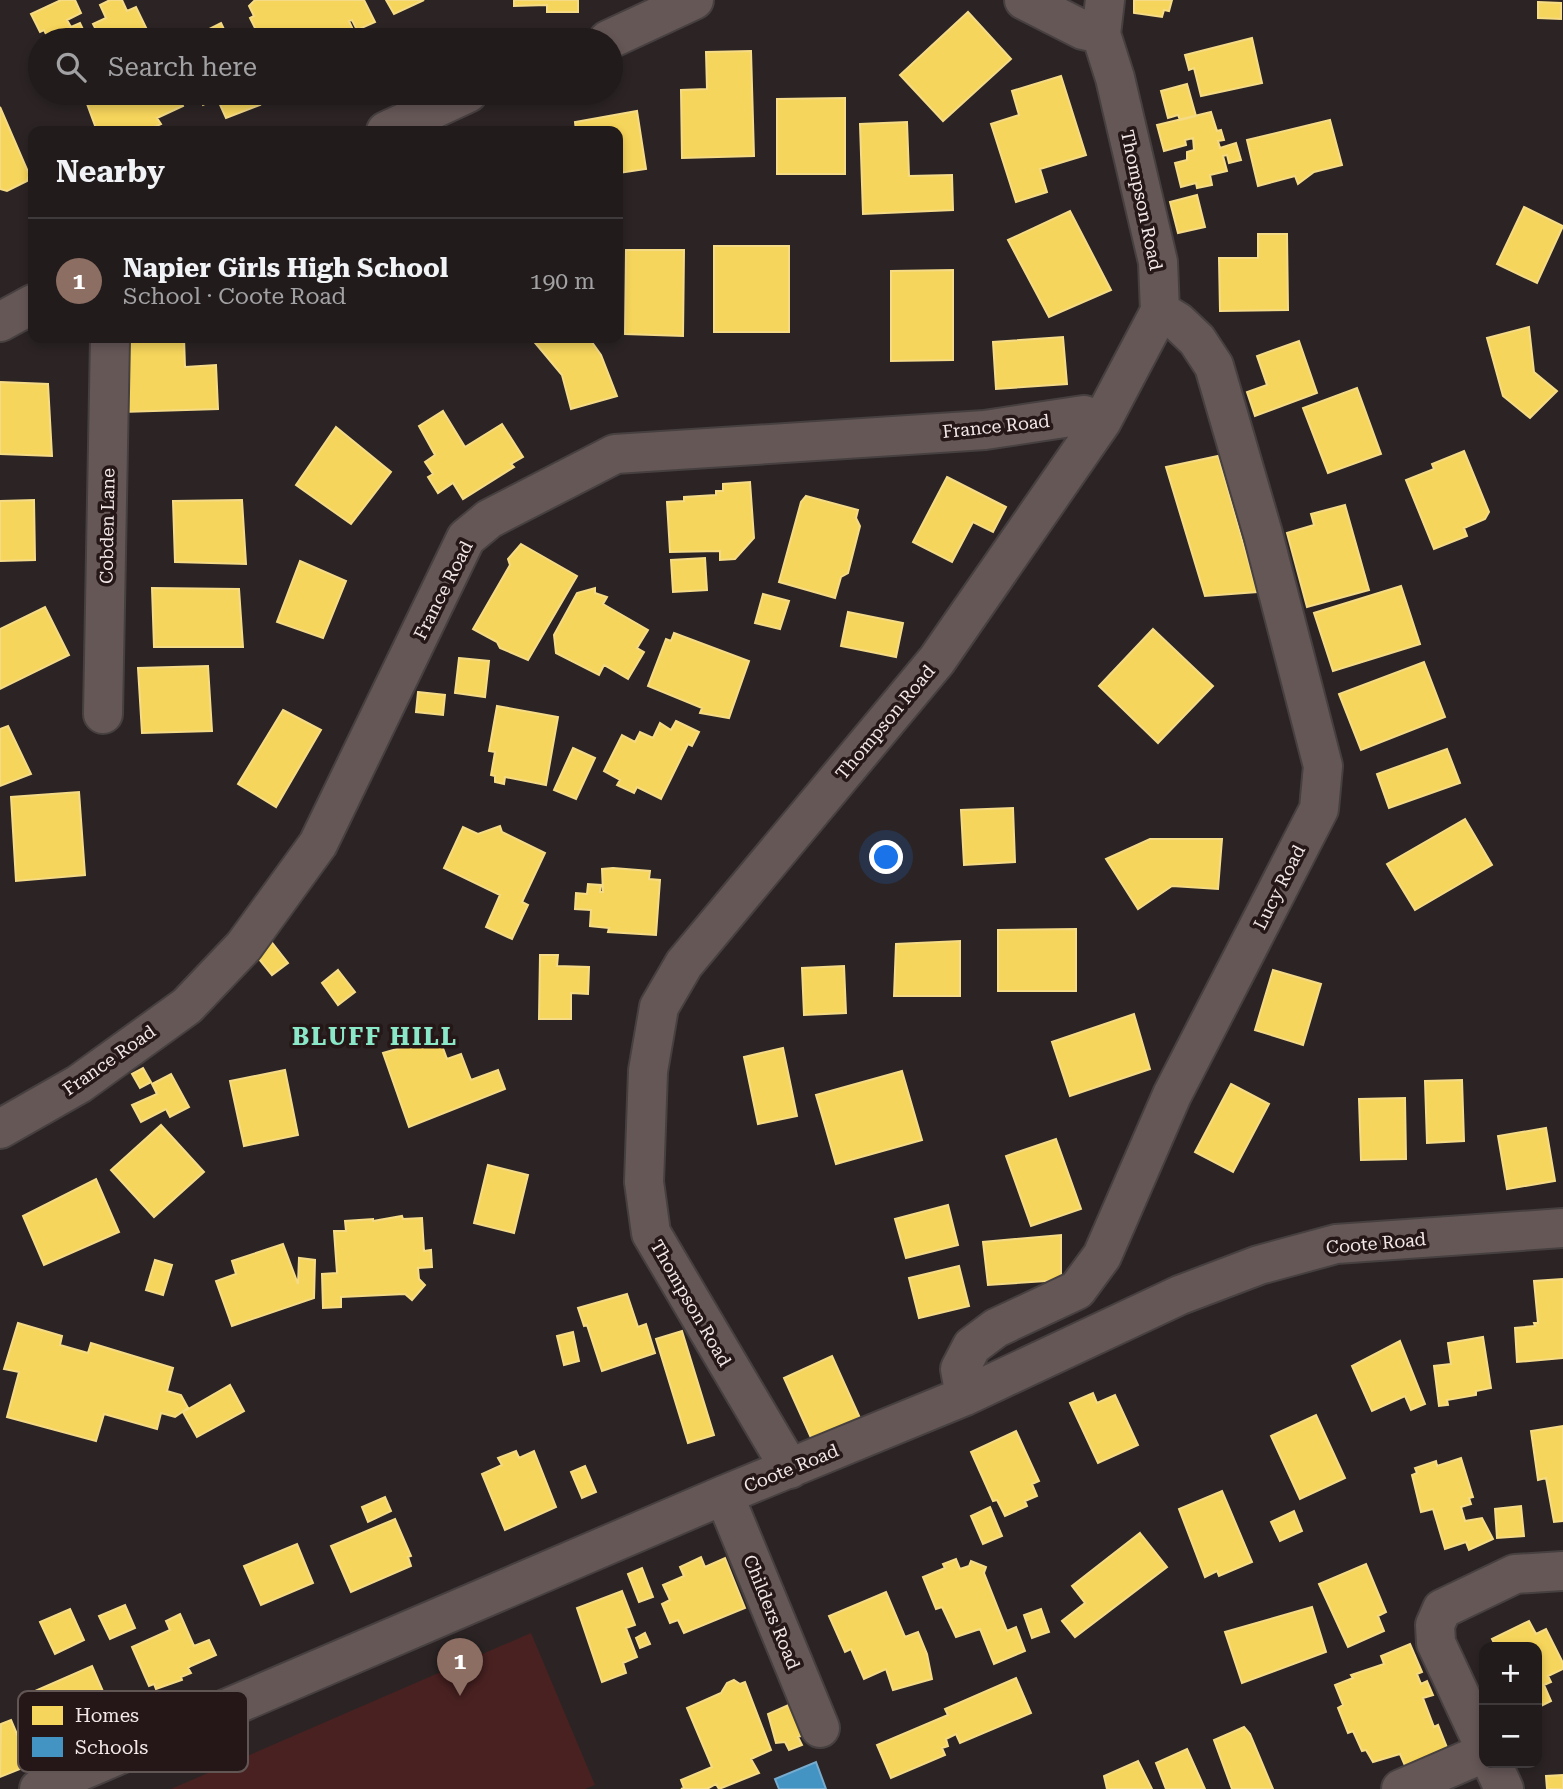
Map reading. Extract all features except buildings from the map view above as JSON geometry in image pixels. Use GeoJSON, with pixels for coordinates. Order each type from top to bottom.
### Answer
{"type":"FeatureCollection","features":[{"type":"Feature","properties":{"kind":"street"},"geometry":{"type":"LineString","coordinates":[[623,33],[694,0]]}},
{"type":"Feature","properties":{"kind":"street","name":"Thompson Road"},"geometry":{"type":"LineString","coordinates":[[790,1469],[650,1233],[644,1182],[648,1071],[659,1007],[684,964],[937,660],[1102,421],[1160,311],[1158,262],[1103,17],[1083,30],[1024,0]]}},
{"type":"Feature","properties":{"kind":"street"},"geometry":{"type":"LineString","coordinates":[[397,126],[442,105]]}},
{"type":"Feature","properties":{"kind":"street"},"geometry":{"type":"LineString","coordinates":[[0,323],[28,307]]}},
{"type":"Feature","properties":{"kind":"street","name":"Lucy Road"},"geometry":{"type":"LineString","coordinates":[[965,1396],[960,1369],[972,1346],[996,1328],[1077,1290],[1102,1256],[1172,1095],[1319,809],[1323,788],[1323,766],[1313,727],[1263,534],[1214,366],[1197,340],[1178,322],[1160,311]]}},
{"type":"Feature","properties":{"kind":"street","name":"Cobden Lane"},"geometry":{"type":"LineString","coordinates":[[103,714],[110,343]]}},
{"type":"Feature","properties":{"kind":"street","name":"France Road"},"geometry":{"type":"LineString","coordinates":[[0,1129],[79,1084],[187,1006],[244,946],[318,844],[466,538],[489,519],[615,454],[985,430],[1084,415],[1102,421]]}},
{"type":"Feature","properties":{"kind":"street","name":"Coote Road"},"geometry":{"type":"LineString","coordinates":[[248,1699],[724,1495],[965,1396],[1181,1295],[1304,1251],[1336,1244],[1563,1228]]}},
{"type":"Feature","properties":{"kind":"street","name":"Childers Road"},"geometry":{"type":"LineString","coordinates":[[724,1495],[820,1728]]}},
{"type":"Feature","properties":{"kind":"street"},"geometry":{"type":"LineString","coordinates":[[1479,1735],[1436,1643],[1435,1625],[1442,1609],[1515,1574],[1563,1571]]}},
{"type":"Feature","properties":{"kind":"street"},"geometry":{"type":"LineString","coordinates":[[1401,1789],[1479,1755]]}},
{"type":"Feature","properties":{"kind":"street"},"geometry":{"type":"LineString","coordinates":[[1494,1768],[1504,1789]]}},
{"type":"Feature","properties":{"kind":"street","name":"Coote Road"},"geometry":{"type":"LineString","coordinates":[[39,1789],[79,1772]]}},
{"type":"Feature","properties":{"kind":"shaded area"},"geometry":{"type":"Polygon","coordinates":[[[531,1633],[595,1785],[585,1789],[171,1789],[210,1772],[248,1772],[248,1756],[531,1633]]]}},
{"type":"Feature","properties":{"kind":"place","name":"Napier Girls High School"},"geometry":{"type":"Point","coordinates":[460,1696]}},
{"type":"Feature","properties":{"kind":"district","name":"BLUFF HILL"},"geometry":{"type":"Point","coordinates":[375,1037]}}]}
